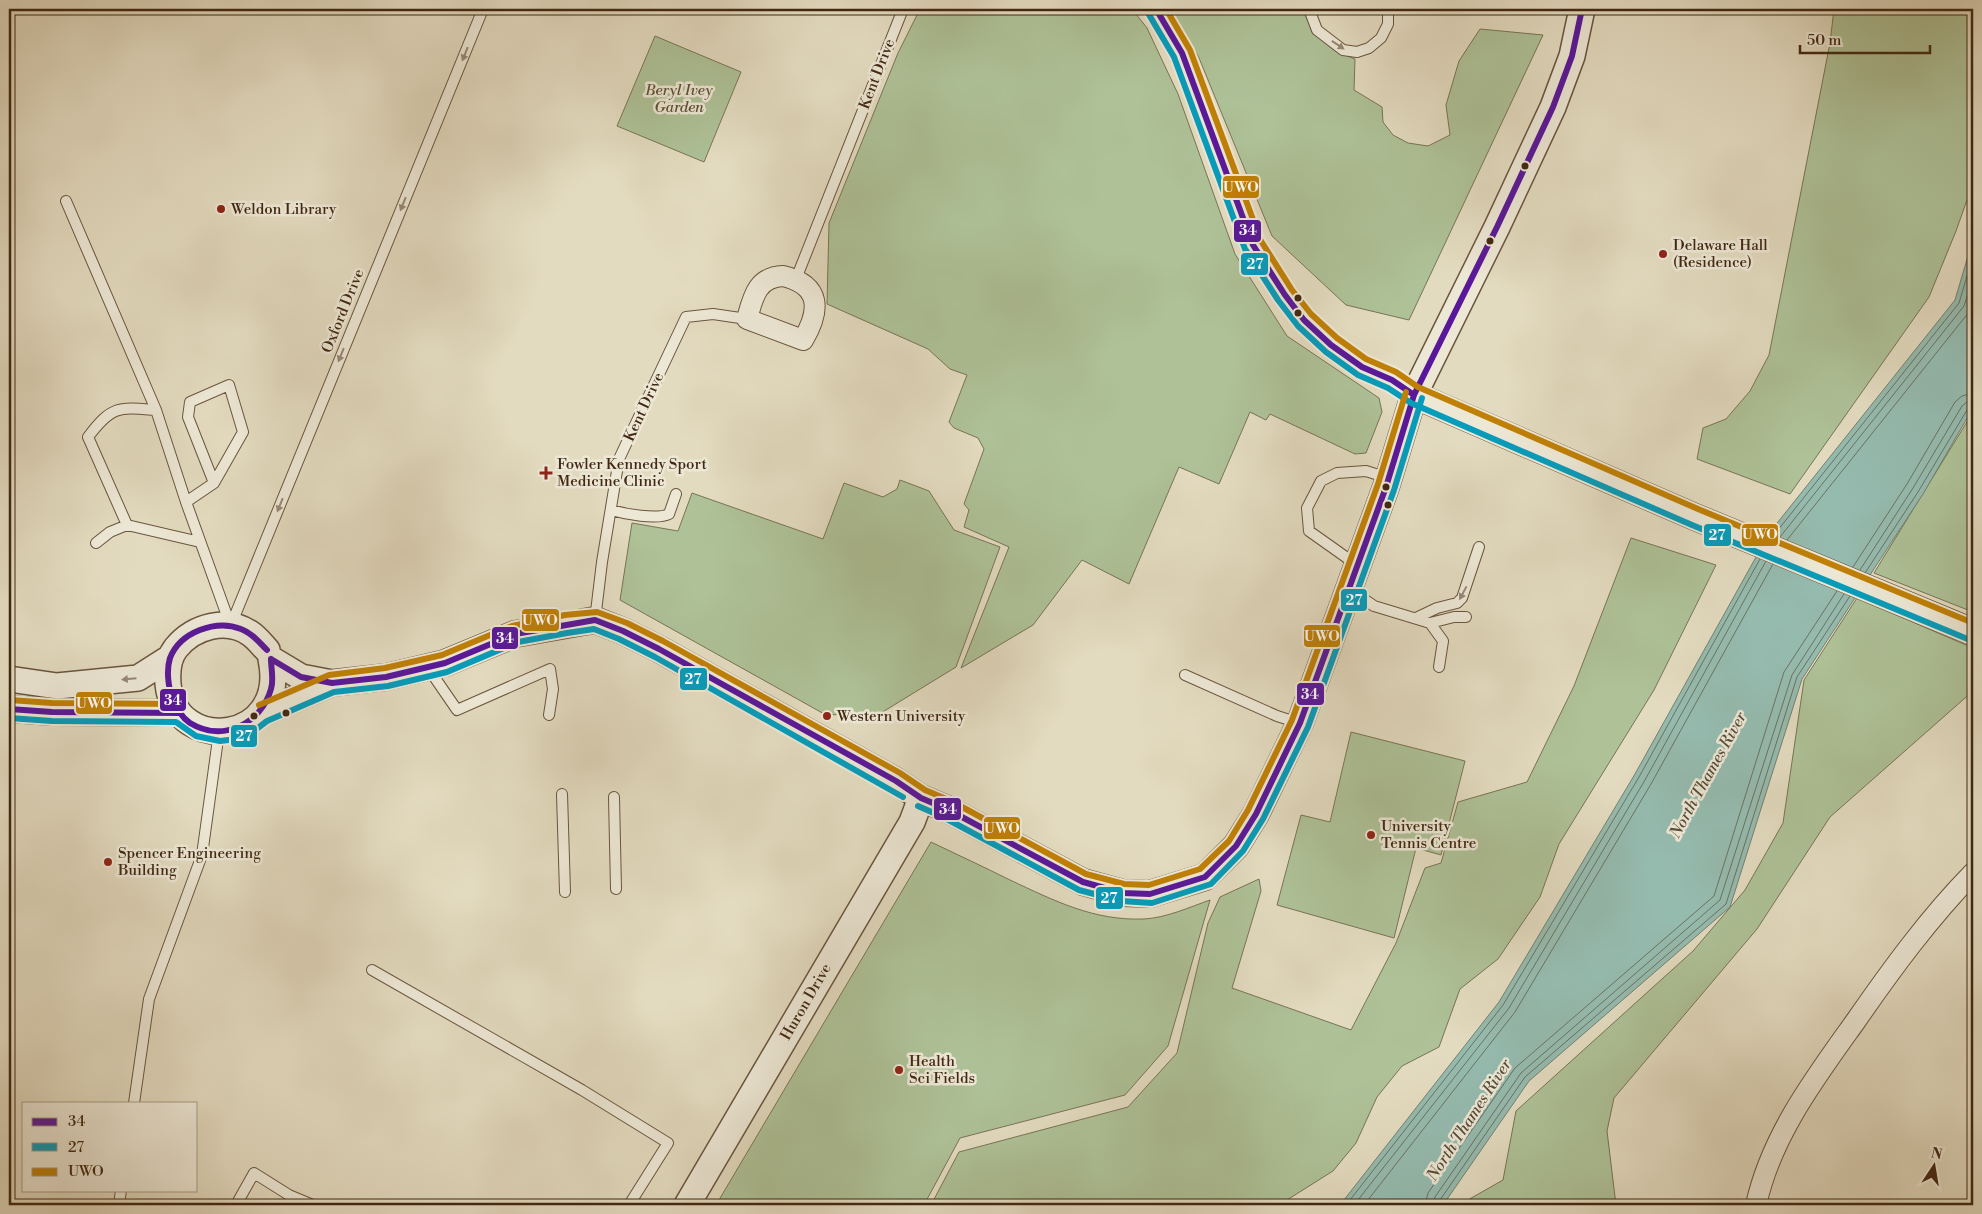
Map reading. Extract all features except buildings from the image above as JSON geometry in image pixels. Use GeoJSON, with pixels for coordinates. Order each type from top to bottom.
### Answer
{"type":"FeatureCollection","features":[{"type":"Feature","properties":{"kind":"street"},"geometry":{"type":"LineString","coordinates":[[1156,9],[1182,53],[1253,245],[1285,295],[1304,320],[1331,345],[1362,367],[1392,380],[1414,395],[1695,517],[1973,632]]}},
{"type":"Feature","properties":{"kind":"street"},"geometry":{"type":"LineString","coordinates":[[332,683],[301,677],[269,655],[250,633],[230,625],[210,625],[191,633],[176,648],[171,657],[167,673],[169,693],[179,713],[200,728],[219,732],[235,730],[246,726],[262,713],[332,683],[386,677],[445,663],[515,634],[595,620],[623,631],[659,649],[888,776],[921,798],[946,809],[1083,882],[1123,893],[1150,894],[1206,877],[1236,846],[1256,814],[1300,723],[1389,478],[1414,395],[1553,106],[1572,56],[1582,9]]}},
{"type":"Feature","properties":{"kind":"street"},"geometry":{"type":"LineString","coordinates":[[748,319],[752,298],[759,285],[773,277],[783,276],[796,279]]}},
{"type":"Feature","properties":{"kind":"street","name":"Kent Drive"},"geometry":{"type":"LineString","coordinates":[[748,319],[803,340],[814,317],[815,308],[811,292],[796,279]]}},
{"type":"Feature","properties":{"kind":"street"},"geometry":{"type":"LineString","coordinates":[[262,713],[271,698],[274,675],[269,655]]}},
{"type":"Feature","properties":{"kind":"street"},"geometry":{"type":"LineString","coordinates":[[9,679],[57,686],[138,678],[171,657]]}},
{"type":"Feature","properties":{"kind":"street"},"geometry":{"type":"LineString","coordinates":[[9,709],[52,712],[179,713]]}},
{"type":"Feature","properties":{"kind":"street","name":"Huron Drive"},"geometry":{"type":"LineString","coordinates":[[687,1205],[912,822],[921,798]]}},
{"type":"Feature","properties":{"kind":"street"},"geometry":{"type":"LineString","coordinates":[[1756,1205],[1759,1191],[1780,1137],[1813,1081],[1883,982],[1937,912],[1973,873]]}},
{"type":"Feature","properties":{"kind":"lane","name":"Oxford Drive"},"geometry":{"type":"LineString","coordinates":[[230,625],[483,9]]}},
{"type":"Feature","properties":{"kind":"lane","name":"Kent Drive"},"geometry":{"type":"LineString","coordinates":[[796,279],[903,9]]}},
{"type":"Feature","properties":{"kind":"lane"},"geometry":{"type":"LineString","coordinates":[[1309,9],[1317,30],[1343,50],[1356,52],[1369,48],[1381,38],[1388,24],[1388,9]]}},
{"type":"Feature","properties":{"kind":"lane"},"geometry":{"type":"LineString","coordinates":[[66,201],[156,410],[186,502],[230,625]]}},
{"type":"Feature","properties":{"kind":"lane","name":"Kent Drive"},"geometry":{"type":"LineString","coordinates":[[595,620],[618,459],[686,317],[713,314],[748,319]]}},
{"type":"Feature","properties":{"kind":"lane"},"geometry":{"type":"LineString","coordinates":[[186,502],[214,483],[243,432],[228,385],[190,402],[188,417],[214,483]]}},
{"type":"Feature","properties":{"kind":"lane"},"geometry":{"type":"LineString","coordinates":[[127,525],[88,437],[110,412],[128,408],[156,410]]}},
{"type":"Feature","properties":{"kind":"lane"},"geometry":{"type":"LineString","coordinates":[[1357,565],[1309,531],[1307,508],[1321,481],[1337,473],[1366,471],[1389,478]]}},
{"type":"Feature","properties":{"kind":"lane"},"geometry":{"type":"LineString","coordinates":[[611,510],[624,514],[663,517],[669,514],[676,494]]}},
{"type":"Feature","properties":{"kind":"lane"},"geometry":{"type":"LineString","coordinates":[[96,543],[110,532],[127,525],[200,542]]}},
{"type":"Feature","properties":{"kind":"lane"},"geometry":{"type":"LineString","coordinates":[[1416,618],[1437,608],[1457,603],[1462,598],[1479,547]]}},
{"type":"Feature","properties":{"kind":"lane"},"geometry":{"type":"LineString","coordinates":[[1348,589],[1374,606],[1430,623],[1454,617],[1466,617]]}},
{"type":"Feature","properties":{"kind":"lane"},"geometry":{"type":"LineString","coordinates":[[1430,623],[1443,641],[1439,667]]}},
{"type":"Feature","properties":{"kind":"lane"},"geometry":{"type":"LineString","coordinates":[[430,666],[435,678],[458,710],[550,669],[553,689],[549,715]]}},
{"type":"Feature","properties":{"kind":"lane"},"geometry":{"type":"LineString","coordinates":[[1185,675],[1277,716],[1300,723]]}},
{"type":"Feature","properties":{"kind":"lane"},"geometry":{"type":"LineString","coordinates":[[134,1102],[149,998],[202,855],[219,732]]}},
{"type":"Feature","properties":{"kind":"lane"},"geometry":{"type":"LineString","coordinates":[[562,794],[565,892]]}},
{"type":"Feature","properties":{"kind":"lane"},"geometry":{"type":"LineString","coordinates":[[614,797],[616,889]]}},
{"type":"Feature","properties":{"kind":"lane"},"geometry":{"type":"LineString","coordinates":[[372,970],[582,1090],[668,1143],[629,1205]]}},
{"type":"Feature","properties":{"kind":"lane"},"geometry":{"type":"LineString","coordinates":[[236,1205],[254,1173],[288,1200],[313,1205]]}},
{"type":"Feature","properties":{"kind":"lane"},"geometry":{"type":"LineString","coordinates":[[119,1205],[121,1192]]}},
{"type":"Feature","properties":{"kind":"green space"},"geometry":{"type":"Polygon","coordinates":[[[920,9],[1132,9],[1147,28],[1178,94],[1235,254],[1287,336],[1379,398],[1382,412],[1366,453],[1355,454],[1270,414],[1266,420],[1250,412],[1219,484],[1179,467],[1129,584],[1082,560],[1033,625],[961,668],[1009,547],[964,527],[969,510],[964,504],[984,449],[978,438],[954,428],[949,422],[967,375],[950,369],[928,349],[827,304],[829,223],[898,53],[920,9]]]}},
{"type":"Feature","properties":{"kind":"green space"},"geometry":{"type":"Polygon","coordinates":[[[1171,9],[1303,9],[1311,26],[1323,40],[1338,51],[1355,59],[1354,90],[1382,107],[1383,122],[1393,135],[1408,143],[1428,146],[1450,135],[1446,105],[1459,61],[1480,29],[1543,35],[1409,320],[1346,305],[1272,236],[1199,58],[1171,9]]]}},
{"type":"Feature","properties":{"kind":"green space"},"geometry":{"type":"Polygon","coordinates":[[[1834,9],[1973,9],[1973,183],[1929,297],[1790,494],[1697,459],[1703,428],[1726,419],[1750,391],[1769,355],[1830,43],[1834,9]]]}},
{"type":"Feature","properties":{"kind":"green space","name":"Beryl Ivey Garden"},"geometry":{"type":"Polygon","coordinates":[[[655,36],[741,72],[704,162],[617,126],[655,36]]]}},
{"type":"Feature","properties":{"kind":"green space"},"geometry":{"type":"Polygon","coordinates":[[[1973,412],[1973,612],[1874,573],[1973,412]]]}},
{"type":"Feature","properties":{"kind":"green space"},"geometry":{"type":"Polygon","coordinates":[[[900,480],[929,491],[954,530],[1000,547],[956,667],[881,713],[826,715],[620,600],[632,523],[678,531],[692,493],[823,539],[844,483],[883,497],[897,489],[900,480]]]}},
{"type":"Feature","properties":{"kind":"green space"},"geometry":{"type":"Polygon","coordinates":[[[1631,538],[1716,565],[1654,690],[1559,844],[1540,897],[1498,959],[1460,989],[1439,1047],[1402,1066],[1377,1097],[1356,1143],[1333,1171],[1279,1205],[931,1205],[959,1152],[1128,1107],[1177,1053],[1208,923],[1220,897],[1259,879],[1261,891],[1232,988],[1351,1030],[1396,943],[1425,868],[1441,863],[1458,802],[1527,782],[1574,686],[1631,538]]]}},
{"type":"Feature","properties":{"kind":"green space"},"geometry":{"type":"Polygon","coordinates":[[[1857,598],[1973,648],[1973,691],[1830,817],[1757,929],[1614,1098],[1607,1131],[1616,1205],[1459,1205],[1503,1180],[1516,1111],[1693,951],[1745,890],[1783,823],[1804,680],[1857,598]]]}},
{"type":"Feature","properties":{"kind":"green space","name":"University Tennis Centre"},"geometry":{"type":"Polygon","coordinates":[[[1351,732],[1465,761],[1441,855],[1416,848],[1394,938],[1277,905],[1301,815],[1330,822],[1351,732]]]}},
{"type":"Feature","properties":{"kind":"green space","name":"Health Sci Fields"},"geometry":{"type":"Polygon","coordinates":[[[931,842],[1059,902],[1108,917],[1144,919],[1161,917],[1210,900],[1168,1046],[1125,1095],[960,1138],[924,1205],[716,1205],[931,842]]]}},
{"type":"Feature","properties":{"kind":"water","name":"North Thames River"},"geometry":{"type":"Polygon","coordinates":[[[1973,239],[1973,408],[1923,494],[1802,679],[1730,907],[1529,1081],[1443,1205],[1340,1205],[1499,1002],[1635,774],[1770,532],[1955,300],[1973,239]]]}},
{"type":"Feature","properties":{"kind":"transit line","name":"34"},"geometry":{"type":"LineString","coordinates":[[1156,9],[1182,53],[1253,245],[1285,295],[1304,320],[1331,345],[1362,367],[1392,380],[1414,395]]}},
{"type":"Feature","properties":{"kind":"transit line","name":"UWO"},"geometry":{"type":"LineString","coordinates":[[1166,9],[1190,50],[1261,241],[1292,290],[1311,314],[1337,338],[1366,359],[1396,372],[1418,387],[1698,509],[1973,623]]}},
{"type":"Feature","properties":{"kind":"transit line","name":"34"},"geometry":{"type":"LineString","coordinates":[[271,659],[301,677],[332,683],[386,677],[445,663],[515,634],[595,620],[623,631],[659,649],[896,781],[921,798],[947,809],[1083,882],[1123,893],[1150,894],[1205,877],[1236,846],[1256,814],[1300,723],[1386,487],[1414,395],[1497,227],[1553,107],[1572,56],[1582,9]]}},
{"type":"Feature","properties":{"kind":"transit line","name":"27"},"geometry":{"type":"LineString","coordinates":[[1148,13],[1174,57],[1245,249],[1278,300],[1298,326],[1326,352],[1358,375],[1388,388],[1411,403],[1692,525],[1970,640]]}},
{"type":"Feature","properties":{"kind":"transit line","name":"UWO"},"geometry":{"type":"LineString","coordinates":[[259,705],[329,675],[385,668],[442,655],[512,626],[565,615],[597,612],[627,623],[663,641],[900,773],[925,790],[951,801],[1086,874],[1124,884],[1149,885],[1200,869],[1229,841],[1248,810],[1292,720],[1378,484],[1406,392]]}},
{"type":"Feature","properties":{"kind":"transit line","name":"27"},"geometry":{"type":"LineString","coordinates":[[918,806],[943,817],[1079,890],[1121,901],[1152,903],[1211,884],[1243,851],[1263,819],[1308,727],[1394,490],[1422,398]]}},
{"type":"Feature","properties":{"kind":"transit line","name":"34"},"geometry":{"type":"LineString","coordinates":[[267,650],[249,633],[231,626],[210,627],[190,635],[175,649],[170,658],[168,681],[174,703],[187,721],[203,729],[215,731],[239,727],[259,712],[266,701],[272,685],[271,659]]}},
{"type":"Feature","properties":{"kind":"transit line","name":"27"},"geometry":{"type":"LineString","coordinates":[[9,718],[52,721],[176,722],[196,736],[220,741],[237,739],[250,734],[267,721],[334,692],[388,686],[447,672],[518,642],[594,629],[655,657],[903,797]]}},
{"type":"Feature","properties":{"kind":"transit line","name":"UWO"},"geometry":{"type":"LineString","coordinates":[[10,700],[52,703],[179,704]]}},
{"type":"Feature","properties":{"kind":"transit line","name":"34"},"geometry":{"type":"LineString","coordinates":[[9,709],[52,712],[179,713]]}},
{"type":"Feature","properties":{"kind":"place","name":"Weldon Library"},"geometry":{"type":"Point","coordinates":[221,209]}},
{"type":"Feature","properties":{"kind":"place","name":"Delaware Hall (Residence)"},"geometry":{"type":"Point","coordinates":[1663,254]}},
{"type":"Feature","properties":{"kind":"place","name":"Fowler Kennedy Sport Medicine Clinic"},"geometry":{"type":"Point","coordinates":[546,473]}},
{"type":"Feature","properties":{"kind":"place","name":"Western University"},"geometry":{"type":"Point","coordinates":[827,716]}},
{"type":"Feature","properties":{"kind":"place","name":"University Tennis Centre"},"geometry":{"type":"Point","coordinates":[1371,835]}},
{"type":"Feature","properties":{"kind":"place","name":"Spencer Engineering Building"},"geometry":{"type":"Point","coordinates":[108,862]}},
{"type":"Feature","properties":{"kind":"place","name":"Health Sci Fields"},"geometry":{"type":"Point","coordinates":[899,1070]}}]}
